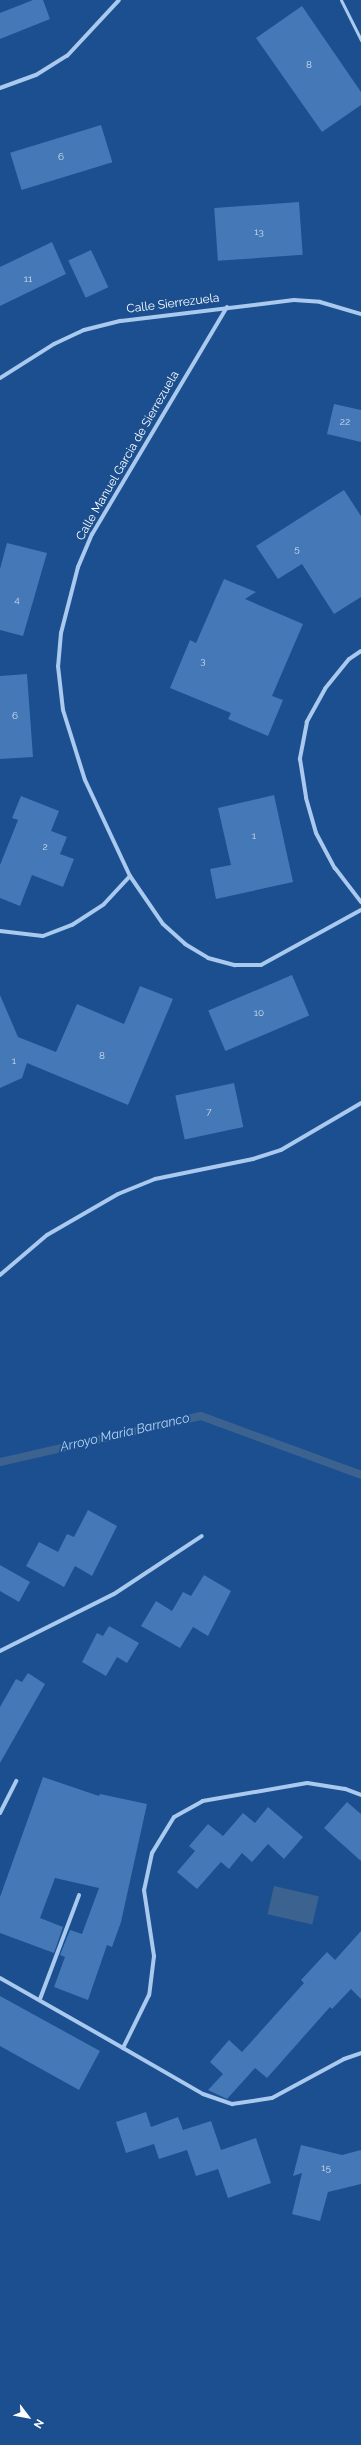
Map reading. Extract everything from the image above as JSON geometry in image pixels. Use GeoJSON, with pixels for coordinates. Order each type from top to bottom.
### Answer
{"type":"FeatureCollection","features":[{"type":"Feature","properties":{"kind":"street"},"geometry":{"type":"LineString","coordinates":[[0,88],[36,75],[67,56],[119,0]]}},
{"type":"Feature","properties":{"kind":"street","name":"Calle Sierrezuela"},"geometry":{"type":"LineString","coordinates":[[0,378],[21,363],[84,330],[154,315],[294,300],[320,302],[361,314]]}},
{"type":"Feature","properties":{"kind":"street","name":"Calle Manuel Garcia de Sierrezuela"},"geometry":{"type":"LineString","coordinates":[[227,307],[92,534],[67,602],[58,666],[62,710],[73,748],[130,876],[163,924],[185,944],[208,958],[235,965],[262,965],[361,910]]}},
{"type":"Feature","properties":{"kind":"street"},"geometry":{"type":"LineString","coordinates":[[361,651],[349,659],[325,689],[307,722],[300,759],[306,798],[316,833],[334,868],[361,902]]}},
{"type":"Feature","properties":{"kind":"street"},"geometry":{"type":"LineString","coordinates":[[0,931],[43,936],[72,926],[104,904],[130,876]]}},
{"type":"Feature","properties":{"kind":"street"},"geometry":{"type":"LineString","coordinates":[[0,1275],[47,1235],[118,1194],[155,1179],[253,1159],[281,1150],[361,1103]]}},
{"type":"Feature","properties":{"kind":"street"},"geometry":{"type":"LineString","coordinates":[[0,1651],[114,1594],[202,1536]]}},
{"type":"Feature","properties":{"kind":"street"},"geometry":{"type":"LineString","coordinates":[[0,1813],[16,1781]]}},
{"type":"Feature","properties":{"kind":"street"},"geometry":{"type":"LineString","coordinates":[[123,2048],[149,1995],[154,1956],[144,1890],[152,1852],[174,1817],[203,1801],[308,1783],[345,1789],[361,1795]]}},
{"type":"Feature","properties":{"kind":"street"},"geometry":{"type":"LineString","coordinates":[[40,2000],[79,1895]]}},
{"type":"Feature","properties":{"kind":"street"},"geometry":{"type":"LineString","coordinates":[[0,1978],[202,2094],[232,2104],[272,2098],[344,2058],[361,2053]]}},
{"type":"Feature","properties":{"kind":"lane"},"geometry":{"type":"LineString","coordinates":[[341,0],[361,40]]}},
{"type":"Feature","properties":{"kind":"water"},"geometry":{"type":"Polygon","coordinates":[[[274,1886],[319,1896],[312,1925],[267,1914],[274,1886]]]}},
{"type":"Feature","properties":{"kind":"building"},"geometry":{"type":"Polygon","coordinates":[[[33,0],[43,0],[50,19],[0,39],[0,13],[33,0]]]}},
{"type":"Feature","properties":{"kind":"building"},"geometry":{"type":"Polygon","coordinates":[[[302,6],[361,92],[361,105],[322,132],[256,38],[302,6]]]}},
{"type":"Feature","properties":{"kind":"building"},"geometry":{"type":"Polygon","coordinates":[[[101,125],[112,162],[22,190],[10,153],[101,125]]]}},
{"type":"Feature","properties":{"kind":"building"},"geometry":{"type":"Polygon","coordinates":[[[299,202],[303,255],[218,261],[214,208],[299,202]]]}},
{"type":"Feature","properties":{"kind":"building"},"geometry":{"type":"Polygon","coordinates":[[[52,242],[66,274],[0,306],[0,267],[52,242]]]}},
{"type":"Feature","properties":{"kind":"building"},"geometry":{"type":"Polygon","coordinates":[[[91,250],[108,287],[86,298],[68,261],[91,250]]]}},
{"type":"Feature","properties":{"kind":"building"},"geometry":{"type":"Polygon","coordinates":[[[334,404],[361,410],[361,442],[327,434],[334,404]]]}},
{"type":"Feature","properties":{"kind":"building"},"geometry":{"type":"Polygon","coordinates":[[[344,490],[361,516],[361,597],[334,614],[302,564],[278,579],[256,546],[344,490]]]}},
{"type":"Feature","properties":{"kind":"building"},"geometry":{"type":"Polygon","coordinates":[[[7,543],[47,553],[23,636],[0,630],[0,569],[7,543]]]}},
{"type":"Feature","properties":{"kind":"building"},"geometry":{"type":"Polygon","coordinates":[[[224,579],[256,592],[245,599],[303,624],[272,696],[283,700],[268,736],[228,719],[231,713],[170,688],[190,640],[196,643],[224,579]]]}},
{"type":"Feature","properties":{"kind":"building"},"geometry":{"type":"Polygon","coordinates":[[[27,674],[33,757],[0,759],[0,676],[27,674]]]}},
{"type":"Feature","properties":{"kind":"building"},"geometry":{"type":"Polygon","coordinates":[[[274,795],[293,882],[216,899],[210,869],[231,865],[218,808],[274,795]]]}},
{"type":"Feature","properties":{"kind":"building"},"geometry":{"type":"Polygon","coordinates":[[[21,796],[59,811],[51,831],[67,837],[60,854],[74,859],[63,887],[32,875],[20,906],[0,898],[0,865],[18,820],[12,818],[21,796]]]}},
{"type":"Feature","properties":{"kind":"building"},"geometry":{"type":"Polygon","coordinates":[[[292,975],[309,1016],[225,1051],[208,1011],[292,975]]]}},
{"type":"Feature","properties":{"kind":"building"},"geometry":{"type":"Polygon","coordinates":[[[140,986],[173,999],[128,1105],[27,1063],[22,1078],[0,1088],[0,995],[18,1037],[56,1052],[77,1004],[124,1024],[140,986]]]}},
{"type":"Feature","properties":{"kind":"building"},"geometry":{"type":"Polygon","coordinates":[[[234,1083],[243,1127],[185,1139],[175,1095],[234,1083]]]}},
{"type":"Feature","properties":{"kind":"building"},"geometry":{"type":"Polygon","coordinates":[[[88,1510],[117,1526],[92,1576],[75,1566],[64,1587],[26,1566],[39,1542],[58,1552],[67,1534],[74,1537],[88,1510]]]}},
{"type":"Feature","properties":{"kind":"building"},"geometry":{"type":"Polygon","coordinates":[[[0,1565],[30,1582],[19,1602],[0,1591],[0,1565]]]}},
{"type":"Feature","properties":{"kind":"building"},"geometry":{"type":"Polygon","coordinates":[[[204,1575],[231,1591],[208,1636],[193,1627],[180,1648],[141,1626],[156,1601],[172,1611],[183,1592],[191,1596],[204,1575]]]}},
{"type":"Feature","properties":{"kind":"building"},"geometry":{"type":"Polygon","coordinates":[[[109,1626],[139,1643],[127,1663],[117,1657],[106,1676],[82,1662],[97,1633],[103,1636],[109,1626]]]}},
{"type":"Feature","properties":{"kind":"building"},"geometry":{"type":"Polygon","coordinates":[[[28,1673],[45,1684],[0,1763],[0,1707],[16,1679],[22,1682],[28,1673]]]}},
{"type":"Feature","properties":{"kind":"building"},"geometry":{"type":"Polygon","coordinates":[[[43,1777],[99,1796],[100,1794],[147,1804],[121,1922],[112,1947],[107,1945],[88,2000],[54,1987],[65,1957],[60,1955],[70,1930],[82,1934],[99,1888],[55,1878],[40,1918],[63,1927],[54,1953],[0,1933],[0,1897],[43,1777]]]}},
{"type":"Feature","properties":{"kind":"building"},"geometry":{"type":"Polygon","coordinates":[[[347,1802],[361,1814],[361,1861],[324,1828],[347,1802]]]}},
{"type":"Feature","properties":{"kind":"building"},"geometry":{"type":"Polygon","coordinates":[[[268,1807],[303,1837],[284,1859],[268,1844],[252,1862],[242,1853],[229,1869],[221,1862],[197,1889],[177,1872],[195,1851],[189,1846],[208,1824],[223,1836],[243,1813],[255,1823],[268,1807]]]}},
{"type":"Feature","properties":{"kind":"building"},"geometry":{"type":"Polygon","coordinates":[[[361,1931],[361,1999],[351,1989],[332,2009],[330,2007],[267,2078],[255,2068],[227,2099],[208,2090],[223,2074],[210,2062],[229,2040],[242,2052],[304,1983],[301,1980],[327,1952],[335,1960],[361,1931]]]}},
{"type":"Feature","properties":{"kind":"building"},"geometry":{"type":"Polygon","coordinates":[[[0,1996],[100,2051],[79,2090],[0,2046],[0,1996]]]}},
{"type":"Feature","properties":{"kind":"building"},"geometry":{"type":"Polygon","coordinates":[[[146,2112],[151,2127],[178,2117],[183,2130],[211,2121],[221,2150],[256,2138],[271,2183],[228,2198],[218,2169],[196,2176],[187,2150],[159,2159],[154,2144],[126,2153],[116,2122],[146,2112]]]}},
{"type":"Feature","properties":{"kind":"building"},"geometry":{"type":"Polygon","coordinates":[[[301,2145],[342,2155],[361,2150],[361,2184],[328,2192],[320,2221],[292,2214],[302,2173],[293,2176],[301,2145]]]}},
{"type":"Feature","properties":{"kind":"waterway","name":"Arroyo Maria Barranco"},"geometry":{"type":"LineString","coordinates":[[0,1462],[201,1416],[361,1475]]}}]}
